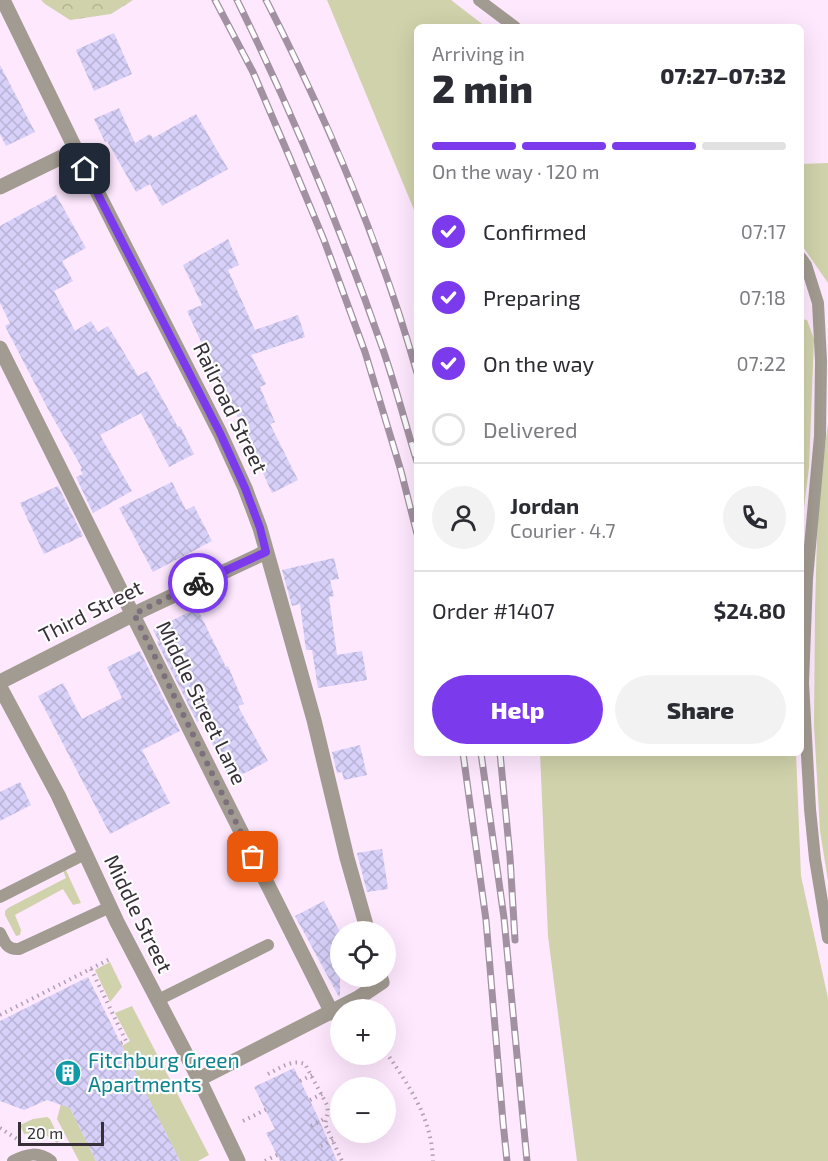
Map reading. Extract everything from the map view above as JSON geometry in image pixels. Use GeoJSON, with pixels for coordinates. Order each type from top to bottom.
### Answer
{"type":"FeatureCollection","features":[{"type":"Feature","properties":{"kind":"street","name":"Railroad Street"},"geometry":{"type":"LineString","coordinates":[[3,0],[75,150],[220,433],[245,488],[260,528],[314,720],[347,858],[365,921]]}},
{"type":"Feature","properties":{"kind":"street"},"geometry":{"type":"LineString","coordinates":[[0,187],[75,150]]}},
{"type":"Feature","properties":{"kind":"street","name":"Middle Street Lane"},"geometry":{"type":"LineString","coordinates":[[0,348],[330,1009]]}},
{"type":"Feature","properties":{"kind":"street","name":"Third Street"},"geometry":{"type":"LineString","coordinates":[[0,682],[134,614],[266,552]]}},
{"type":"Feature","properties":{"kind":"street","name":"Middle Street"},"geometry":{"type":"LineString","coordinates":[[0,687],[58,795],[110,907],[199,1079],[238,1161]]}},
{"type":"Feature","properties":{"kind":"street"},"geometry":{"type":"LineString","coordinates":[[356,999],[371,987]]}},
{"type":"Feature","properties":{"kind":"street"},"geometry":{"type":"LineString","coordinates":[[199,1079],[330,1014]]}},
{"type":"Feature","properties":{"kind":"lane"},"geometry":{"type":"LineString","coordinates":[[479,0],[511,24]]}},
{"type":"Feature","properties":{"kind":"lane"},"geometry":{"type":"LineString","coordinates":[[804,262],[818,303],[821,361],[820,436],[807,579],[804,656]]}},
{"type":"Feature","properties":{"kind":"lane"},"geometry":{"type":"LineString","coordinates":[[804,700],[814,849],[828,938]]}},
{"type":"Feature","properties":{"kind":"lane"},"geometry":{"type":"LineString","coordinates":[[0,897],[85,854]]}},
{"type":"Feature","properties":{"kind":"lane"},"geometry":{"type":"LineString","coordinates":[[0,933],[8,947],[14,950],[19,949],[110,907]]}},
{"type":"Feature","properties":{"kind":"lane"},"geometry":{"type":"LineString","coordinates":[[158,1000],[268,945]]}},
{"type":"Feature","properties":{"kind":"lane"},"geometry":{"type":"LineString","coordinates":[[13,1161],[36,1154],[43,1155],[51,1161]]}},
{"type":"Feature","properties":{"kind":"path"},"geometry":{"type":"LineString","coordinates":[[0,1015],[113,957]]}},
{"type":"Feature","properties":{"kind":"path"},"geometry":{"type":"LineString","coordinates":[[91,969],[126,1041],[121,1043]]}},
{"type":"Feature","properties":{"kind":"path"},"geometry":{"type":"LineString","coordinates":[[268,1074],[291,1063],[302,1062],[308,1067],[327,1105],[325,1124],[330,1134]]}},
{"type":"Feature","properties":{"kind":"path"},"geometry":{"type":"LineString","coordinates":[[395,1065],[412,1090],[424,1115],[432,1144],[433,1161]]}},
{"type":"Feature","properties":{"kind":"path"},"geometry":{"type":"LineString","coordinates":[[300,1081],[312,1076]]}},
{"type":"Feature","properties":{"kind":"path"},"geometry":{"type":"LineString","coordinates":[[310,1100],[322,1094]]}},
{"type":"Feature","properties":{"kind":"path"},"geometry":{"type":"LineString","coordinates":[[243,1121],[269,1108]]}},
{"type":"Feature","properties":{"kind":"path"},"geometry":{"type":"LineString","coordinates":[[311,1126],[326,1118]]}},
{"type":"Feature","properties":{"kind":"path"},"geometry":{"type":"LineString","coordinates":[[321,1146],[330,1142]]}},
{"type":"Feature","properties":{"kind":"path"},"geometry":{"type":"LineString","coordinates":[[334,1143],[341,1161]]}},
{"type":"Feature","properties":{"kind":"path"},"geometry":{"type":"LineString","coordinates":[[265,1161],[279,1154]]}},
{"type":"Feature","properties":{"kind":"green space"},"geometry":{"type":"Polygon","coordinates":[[[41,0],[133,0],[111,14],[70,20],[41,0]]]}},
{"type":"Feature","properties":{"kind":"green space"},"geometry":{"type":"Polygon","coordinates":[[[327,0],[451,0],[482,24],[414,24],[414,210],[327,0]]]}},
{"type":"Feature","properties":{"kind":"green space"},"geometry":{"type":"Polygon","coordinates":[[[828,163],[828,283],[804,248],[804,164],[828,163]]]}},
{"type":"Feature","properties":{"kind":"green space"},"geometry":{"type":"Polygon","coordinates":[[[804,320],[807,320],[814,339],[809,467],[804,507],[804,320]]]}},
{"type":"Feature","properties":{"kind":"green space"},"geometry":{"type":"Polygon","coordinates":[[[828,423],[828,881],[820,831],[814,725],[818,501],[828,423]]]}},
{"type":"Feature","properties":{"kind":"green space"},"geometry":{"type":"Polygon","coordinates":[[[540,756],[796,756],[801,876],[828,998],[828,1161],[577,1161],[548,936],[540,756]]]}},
{"type":"Feature","properties":{"kind":"green space"},"geometry":{"type":"Polygon","coordinates":[[[64,866],[81,903],[73,905],[63,889],[15,915],[21,930],[20,935],[16,936],[5,911],[66,878],[62,868],[64,866]]]}},
{"type":"Feature","properties":{"kind":"green space"},"geometry":{"type":"Polygon","coordinates":[[[110,962],[122,987],[110,1002],[95,970],[110,962]]]}},
{"type":"Feature","properties":{"kind":"green space"},"geometry":{"type":"Polygon","coordinates":[[[132,1006],[209,1155],[198,1161],[180,1161],[122,1046],[130,1041],[115,1013],[132,1006]]]}},
{"type":"Feature","properties":{"kind":"green space"},"geometry":{"type":"Polygon","coordinates":[[[61,1104],[70,1108],[96,1161],[79,1161],[57,1119],[61,1104]]]}},
{"type":"Feature","properties":{"kind":"green space"},"geometry":{"type":"Polygon","coordinates":[[[47,1117],[60,1140],[57,1143],[42,1134],[24,1134],[20,1125],[33,1119],[47,1117]]]}},
{"type":"Feature","properties":{"kind":"building"},"geometry":{"type":"Polygon","coordinates":[[[114,33],[132,74],[94,91],[76,50],[114,33]]]}},
{"type":"Feature","properties":{"kind":"building"},"geometry":{"type":"Polygon","coordinates":[[[0,65],[35,132],[6,146],[0,134],[0,65]]]}},
{"type":"Feature","properties":{"kind":"building"},"geometry":{"type":"Polygon","coordinates":[[[119,108],[135,143],[150,134],[153,138],[196,114],[228,169],[162,206],[150,184],[136,192],[107,141],[105,142],[94,119],[119,108]]]}},
{"type":"Feature","properties":{"kind":"building"},"geometry":{"type":"Polygon","coordinates":[[[56,195],[86,248],[62,261],[73,281],[54,291],[75,331],[91,321],[98,332],[108,326],[138,376],[147,371],[194,454],[169,467],[141,413],[100,435],[132,491],[93,513],[76,477],[83,474],[80,469],[82,468],[49,411],[5,326],[10,323],[0,303],[0,226],[56,195]]]}},
{"type":"Feature","properties":{"kind":"building"},"geometry":{"type":"Polygon","coordinates":[[[228,239],[239,265],[228,270],[255,330],[298,315],[305,337],[251,355],[266,384],[260,387],[275,422],[270,424],[298,480],[272,493],[231,402],[229,403],[203,355],[206,353],[187,311],[202,305],[183,265],[228,239]]]}},
{"type":"Feature","properties":{"kind":"building"},"geometry":{"type":"Polygon","coordinates":[[[172,482],[186,510],[194,506],[212,541],[153,572],[119,508],[172,482]]]}},
{"type":"Feature","properties":{"kind":"building"},"geometry":{"type":"Polygon","coordinates":[[[58,486],[83,536],[44,554],[20,503],[58,486]]]}},
{"type":"Feature","properties":{"kind":"building"},"geometry":{"type":"Polygon","coordinates":[[[334,558],[339,579],[330,580],[334,596],[329,597],[337,655],[362,651],[367,680],[318,688],[312,650],[306,650],[300,604],[292,606],[282,570],[334,558]]]}},
{"type":"Feature","properties":{"kind":"building"},"geometry":{"type":"Polygon","coordinates":[[[197,608],[226,667],[228,666],[244,704],[238,706],[268,761],[231,780],[200,720],[197,722],[153,630],[197,608]]]}},
{"type":"Feature","properties":{"kind":"building"},"geometry":{"type":"Polygon","coordinates":[[[140,651],[180,731],[142,750],[170,803],[110,834],[38,696],[63,683],[82,719],[122,698],[107,667],[140,651]]]}},
{"type":"Feature","properties":{"kind":"building"},"geometry":{"type":"Polygon","coordinates":[[[360,745],[367,775],[344,780],[342,772],[337,773],[332,752],[360,745]]]}},
{"type":"Feature","properties":{"kind":"building"},"geometry":{"type":"Polygon","coordinates":[[[20,782],[31,805],[0,821],[0,792],[20,782]]]}},
{"type":"Feature","properties":{"kind":"building"},"geometry":{"type":"Polygon","coordinates":[[[382,849],[388,889],[367,892],[357,853],[382,849]]]}},
{"type":"Feature","properties":{"kind":"building"},"geometry":{"type":"Polygon","coordinates":[[[324,901],[334,921],[330,921],[330,980],[295,916],[324,901]]]}},
{"type":"Feature","properties":{"kind":"building","name":"Fitchburg Green Apartments"},"geometry":{"type":"Polygon","coordinates":[[[88,977],[180,1161],[96,1161],[70,1108],[47,1100],[24,1110],[0,1101],[0,1021],[88,977]]]}},
{"type":"Feature","properties":{"kind":"building"},"geometry":{"type":"Polygon","coordinates":[[[334,987],[340,987],[339,997],[334,987]]]}},
{"type":"Feature","properties":{"kind":"building"},"geometry":{"type":"Polygon","coordinates":[[[294,1068],[337,1161],[280,1161],[266,1133],[275,1129],[254,1087],[294,1068]]]}},
{"type":"Feature","properties":{"kind":"railway"},"geometry":{"type":"LineString","coordinates":[[215,0],[253,72],[324,240],[365,352],[414,522]]}},
{"type":"Feature","properties":{"kind":"railway"},"geometry":{"type":"LineString","coordinates":[[237,0],[296,127],[349,257],[386,359],[414,452]]}},
{"type":"Feature","properties":{"kind":"railway"},"geometry":{"type":"LineString","coordinates":[[266,0],[311,91],[351,183],[387,276],[414,363]]}},
{"type":"Feature","properties":{"kind":"railway"},"geometry":{"type":"LineString","coordinates":[[463,756],[486,920],[507,1161]]}},
{"type":"Feature","properties":{"kind":"railway"},"geometry":{"type":"LineString","coordinates":[[481,756],[504,918],[527,1161]]}},
{"type":"Feature","properties":{"kind":"railway"},"geometry":{"type":"LineString","coordinates":[[500,756],[515,940]]}},
{"type":"Feature","properties":{"kind":"way so far"},"geometry":{"type":"LineString","coordinates":[[198,583],[134,614],[253,857]]}},
{"type":"Feature","properties":{"kind":"place","name":"Fitchburg Green Apartments"},"geometry":{"type":"Point","coordinates":[68,1073]}},
{"type":"Feature","properties":{"kind":"route"},"geometry":{"type":"LineString","coordinates":[[85,169],[220,433],[260,528],[266,552],[198,583]]}}]}
